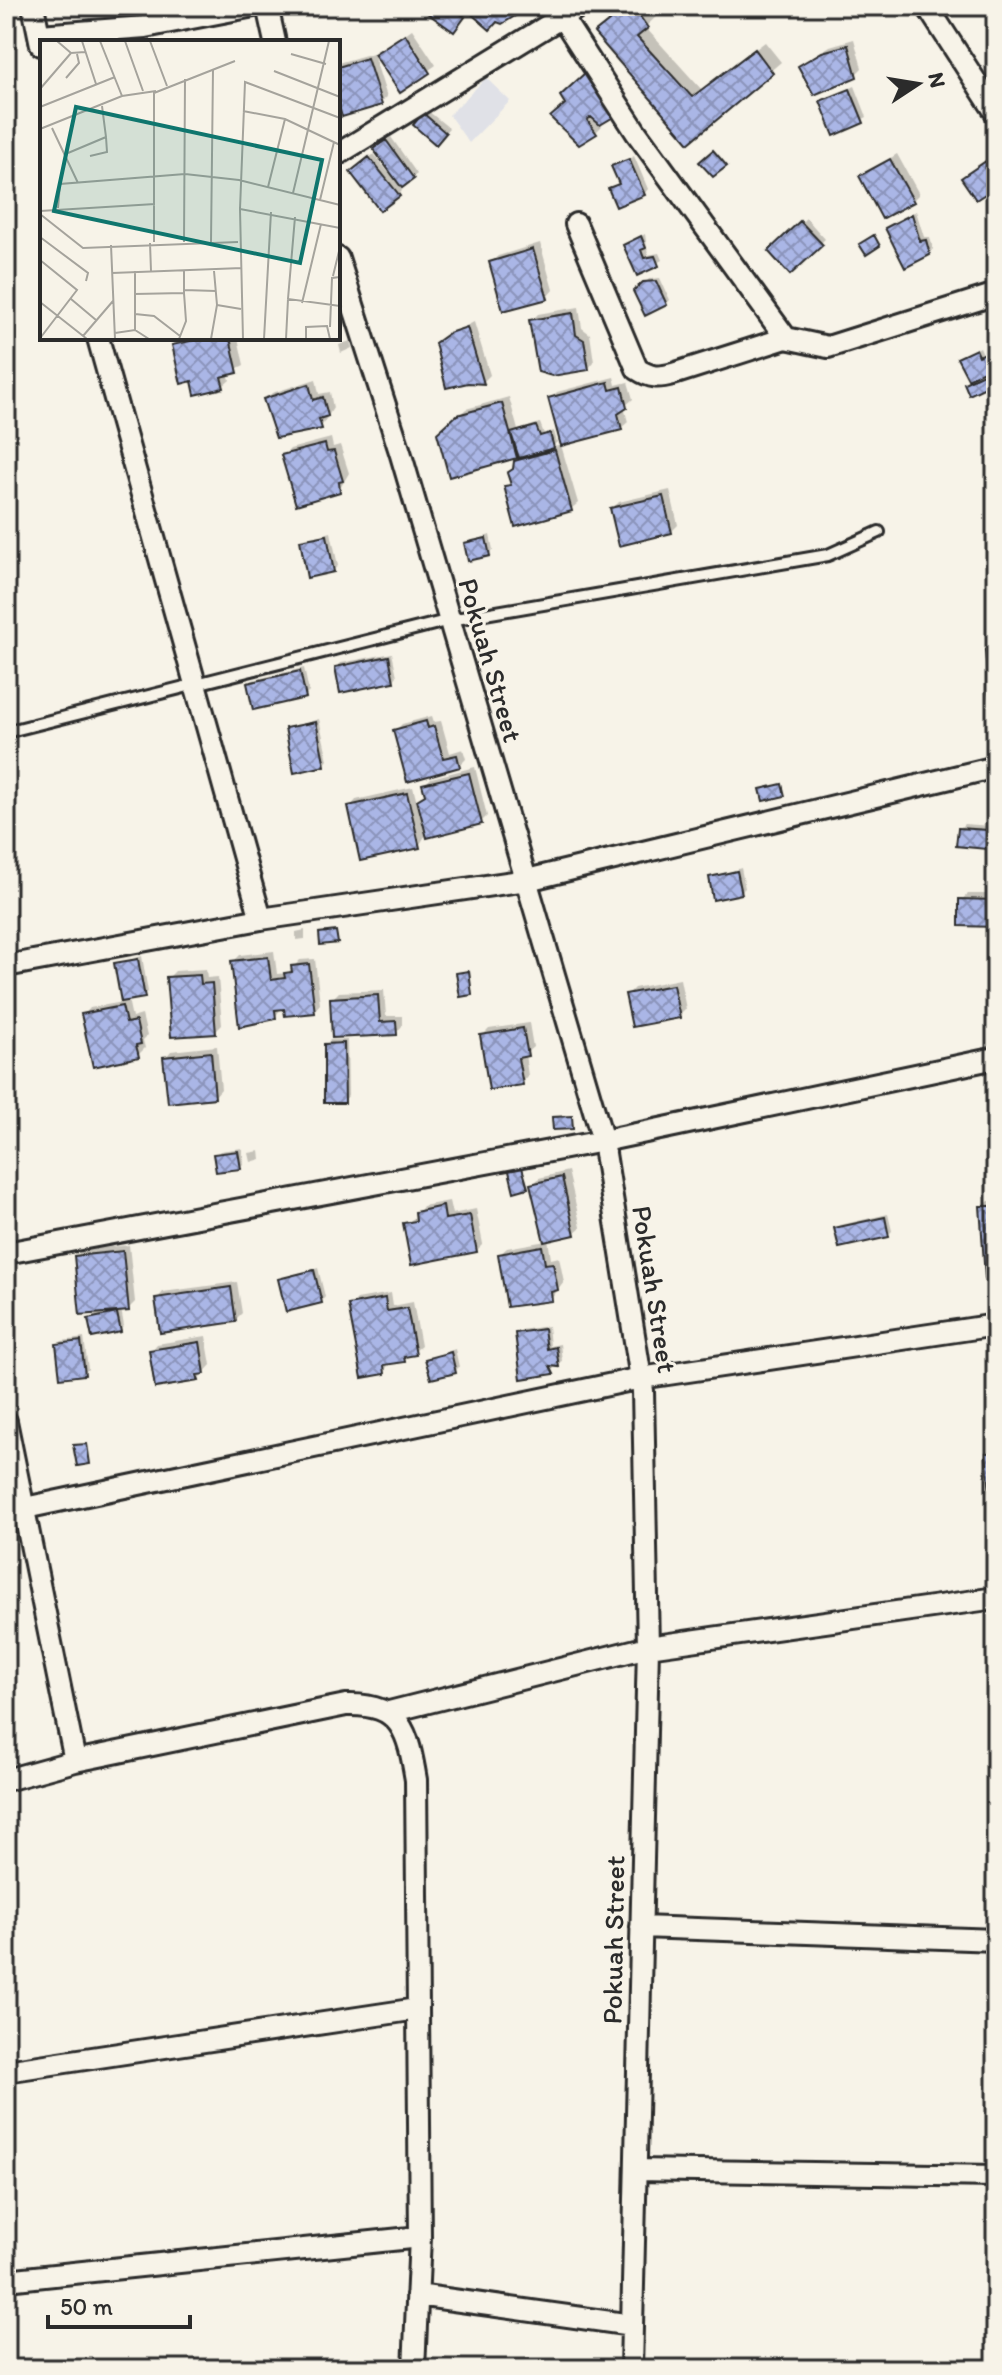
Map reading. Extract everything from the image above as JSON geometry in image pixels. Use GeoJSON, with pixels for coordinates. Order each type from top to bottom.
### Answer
{"type":"FeatureCollection","features":[{"type":"Feature","properties":{"kind":"street"},"geometry":{"type":"LineString","coordinates":[[33,6],[41,40]]}},
{"type":"Feature","properties":{"kind":"street"},"geometry":{"type":"LineString","coordinates":[[55,40],[254,6]]}},
{"type":"Feature","properties":{"kind":"street"},"geometry":{"type":"LineString","coordinates":[[267,6],[275,40]]}},
{"type":"Feature","properties":{"kind":"street"},"geometry":{"type":"LineString","coordinates":[[927,6],[996,113]]}},
{"type":"Feature","properties":{"kind":"street"},"geometry":{"type":"LineString","coordinates":[[340,153],[572,12],[636,132],[786,338]]}},
{"type":"Feature","properties":{"kind":"street"},"geometry":{"type":"LineString","coordinates":[[576,224],[637,369],[657,378],[786,338],[828,347],[996,294]]}},
{"type":"Feature","properties":{"kind":"street","name":"Pokuah Street"},"geometry":{"type":"LineString","coordinates":[[340,264],[450,620],[603,1141],[641,1378],[648,1647],[631,2369]]}},
{"type":"Feature","properties":{"kind":"street"},"geometry":{"type":"LineString","coordinates":[[99,340],[261,919]]}},
{"type":"Feature","properties":{"kind":"street"},"geometry":{"type":"LineString","coordinates":[[6,966],[261,919],[527,880],[996,767]]}},
{"type":"Feature","properties":{"kind":"street"},"geometry":{"type":"LineString","coordinates":[[6,1253],[603,1141],[996,1058]]}},
{"type":"Feature","properties":{"kind":"street"},"geometry":{"type":"LineString","coordinates":[[25,1508],[641,1378],[996,1325]]}},
{"type":"Feature","properties":{"kind":"street"},"geometry":{"type":"LineString","coordinates":[[6,1421],[75,1761]]}},
{"type":"Feature","properties":{"kind":"street"},"geometry":{"type":"LineString","coordinates":[[389,1712],[648,1647],[996,1598]]}},
{"type":"Feature","properties":{"kind":"street"},"geometry":{"type":"LineString","coordinates":[[6,1780],[75,1761],[346,1705],[371,1704],[389,1712],[409,1741],[416,1780],[420,2237],[414,2369]]}},
{"type":"Feature","properties":{"kind":"street"},"geometry":{"type":"LineString","coordinates":[[641,1927],[996,1940]]}},
{"type":"Feature","properties":{"kind":"street"},"geometry":{"type":"LineString","coordinates":[[6,2071],[417,2009]]}},
{"type":"Feature","properties":{"kind":"street"},"geometry":{"type":"LineString","coordinates":[[636,2170],[996,2176]]}},
{"type":"Feature","properties":{"kind":"street"},"geometry":{"type":"LineString","coordinates":[[6,2280],[420,2237]]}},
{"type":"Feature","properties":{"kind":"street"},"geometry":{"type":"LineString","coordinates":[[417,2295],[632,2325]]}},
{"type":"Feature","properties":{"kind":"lane"},"geometry":{"type":"LineString","coordinates":[[6,732],[450,620],[828,555],[879,532]]}},
{"type":"Feature","properties":{"kind":"shaded area"},"geometry":{"type":"Polygon","coordinates":[[[486,78],[510,101],[469,143],[449,115],[486,78]]]}},
{"type":"Feature","properties":{"kind":"building"},"geometry":{"type":"Polygon","coordinates":[[[427,6],[449,6],[465,17],[454,32],[423,10],[427,6]]]}},
{"type":"Feature","properties":{"kind":"building"},"geometry":{"type":"Polygon","coordinates":[[[473,6],[515,6],[520,13],[502,24],[497,22],[490,30],[468,11],[473,6]]]}},
{"type":"Feature","properties":{"kind":"building"},"geometry":{"type":"Polygon","coordinates":[[[623,10],[628,17],[639,15],[648,28],[637,37],[692,97],[755,49],[773,73],[689,143],[594,33],[623,10]]]}},
{"type":"Feature","properties":{"kind":"building"},"geometry":{"type":"Polygon","coordinates":[[[405,34],[430,73],[400,93],[374,54],[405,34]]]}},
{"type":"Feature","properties":{"kind":"building"},"geometry":{"type":"Polygon","coordinates":[[[848,45],[857,77],[814,95],[798,66],[822,52],[848,45]]]}},
{"type":"Feature","properties":{"kind":"building"},"geometry":{"type":"Polygon","coordinates":[[[367,58],[382,105],[342,117],[340,66],[367,58]]]}},
{"type":"Feature","properties":{"kind":"building"},"geometry":{"type":"Polygon","coordinates":[[[585,73],[620,113],[600,125],[591,117],[587,120],[597,134],[579,145],[550,117],[565,104],[560,96],[585,73]]]}},
{"type":"Feature","properties":{"kind":"building"},"geometry":{"type":"Polygon","coordinates":[[[850,89],[864,123],[834,136],[820,101],[850,89]]]}},
{"type":"Feature","properties":{"kind":"building"},"geometry":{"type":"Polygon","coordinates":[[[423,113],[446,133],[436,145],[413,125],[423,113]]]}},
{"type":"Feature","properties":{"kind":"building"},"geometry":{"type":"Polygon","coordinates":[[[386,140],[414,179],[402,188],[373,149],[386,140]]]}},
{"type":"Feature","properties":{"kind":"building"},"geometry":{"type":"Polygon","coordinates":[[[713,150],[727,166],[713,177],[699,162],[713,150]]]}},
{"type":"Feature","properties":{"kind":"building"},"geometry":{"type":"Polygon","coordinates":[[[369,157],[400,196],[380,211],[350,172],[369,157]]]}},
{"type":"Feature","properties":{"kind":"building"},"geometry":{"type":"Polygon","coordinates":[[[629,159],[645,195],[616,207],[608,188],[619,184],[611,166],[629,159]]]}},
{"type":"Feature","properties":{"kind":"building"},"geometry":{"type":"Polygon","coordinates":[[[890,159],[914,202],[882,219],[859,176],[890,159]]]}},
{"type":"Feature","properties":{"kind":"building"},"geometry":{"type":"Polygon","coordinates":[[[986,161],[996,175],[996,187],[976,200],[961,178],[986,161]]]}},
{"type":"Feature","properties":{"kind":"building"},"geometry":{"type":"Polygon","coordinates":[[[912,214],[920,241],[926,240],[930,255],[905,268],[885,228],[912,214]]]}},
{"type":"Feature","properties":{"kind":"building"},"geometry":{"type":"Polygon","coordinates":[[[800,221],[823,245],[790,275],[768,251],[800,221]]]}},
{"type":"Feature","properties":{"kind":"building"},"geometry":{"type":"Polygon","coordinates":[[[874,235],[880,246],[866,255],[859,244],[874,235]]]}},
{"type":"Feature","properties":{"kind":"building"},"geometry":{"type":"Polygon","coordinates":[[[641,236],[646,248],[641,250],[644,258],[655,256],[659,266],[637,276],[623,245],[641,236]]]}},
{"type":"Feature","properties":{"kind":"building"},"geometry":{"type":"Polygon","coordinates":[[[533,249],[548,299],[503,311],[489,262],[533,249]]]}},
{"type":"Feature","properties":{"kind":"building"},"geometry":{"type":"Polygon","coordinates":[[[656,281],[667,305],[645,316],[633,291],[643,282],[656,281]]]}},
{"type":"Feature","properties":{"kind":"building"},"geometry":{"type":"Polygon","coordinates":[[[573,313],[576,335],[584,340],[589,370],[552,376],[538,372],[529,320],[573,313]]]}},
{"type":"Feature","properties":{"kind":"building"},"geometry":{"type":"Polygon","coordinates":[[[467,327],[484,384],[468,383],[446,388],[435,343],[449,333],[467,327]]]}},
{"type":"Feature","properties":{"kind":"building"},"geometry":{"type":"Polygon","coordinates":[[[195,340],[230,340],[238,373],[221,377],[224,388],[195,395],[192,381],[181,384],[172,345],[195,340]]]}},
{"type":"Feature","properties":{"kind":"building"},"geometry":{"type":"Polygon","coordinates":[[[996,348],[996,365],[968,379],[957,358],[976,349],[979,356],[996,348]]]}},
{"type":"Feature","properties":{"kind":"building"},"geometry":{"type":"Polygon","coordinates":[[[996,368],[996,382],[969,395],[964,383],[996,368]]]}},
{"type":"Feature","properties":{"kind":"building"},"geometry":{"type":"Polygon","coordinates":[[[608,382],[610,390],[622,387],[627,408],[618,414],[622,430],[561,446],[548,398],[608,382]]]}},
{"type":"Feature","properties":{"kind":"building"},"geometry":{"type":"Polygon","coordinates":[[[309,384],[313,400],[323,397],[328,416],[319,419],[322,429],[276,438],[263,399],[309,384]]]}},
{"type":"Feature","properties":{"kind":"building"},"geometry":{"type":"Polygon","coordinates":[[[502,403],[517,458],[449,477],[437,433],[457,415],[502,403]]]}},
{"type":"Feature","properties":{"kind":"building"},"geometry":{"type":"Polygon","coordinates":[[[536,426],[540,436],[550,433],[554,448],[519,458],[511,433],[536,426]]]}},
{"type":"Feature","properties":{"kind":"building"},"geometry":{"type":"Polygon","coordinates":[[[325,444],[327,452],[334,451],[343,481],[339,482],[340,492],[296,505],[281,455],[325,444]]]}},
{"type":"Feature","properties":{"kind":"building"},"geometry":{"type":"Polygon","coordinates":[[[555,450],[572,511],[515,527],[504,486],[511,485],[507,473],[513,469],[514,461],[555,450]]]}},
{"type":"Feature","properties":{"kind":"building"},"geometry":{"type":"Polygon","coordinates":[[[663,496],[672,533],[619,546],[610,508],[663,496]]]}},
{"type":"Feature","properties":{"kind":"building"},"geometry":{"type":"Polygon","coordinates":[[[327,535],[334,572],[307,578],[300,540],[327,535]]]}},
{"type":"Feature","properties":{"kind":"building"},"geometry":{"type":"Polygon","coordinates":[[[486,538],[490,556],[468,561],[464,543],[486,538]]]}},
{"type":"Feature","properties":{"kind":"building"},"geometry":{"type":"Polygon","coordinates":[[[996,649],[996,744],[993,744],[985,650],[996,649]]]}},
{"type":"Feature","properties":{"kind":"building"},"geometry":{"type":"Polygon","coordinates":[[[389,656],[394,682],[340,693],[335,667],[389,656]]]}},
{"type":"Feature","properties":{"kind":"building"},"geometry":{"type":"Polygon","coordinates":[[[300,671],[306,698],[253,710],[247,683],[300,671]]]}},
{"type":"Feature","properties":{"kind":"building"},"geometry":{"type":"Polygon","coordinates":[[[426,721],[428,728],[434,726],[443,758],[457,755],[460,767],[407,782],[393,730],[426,721]]]}},
{"type":"Feature","properties":{"kind":"building"},"geometry":{"type":"Polygon","coordinates":[[[316,722],[325,766],[294,773],[285,728],[316,722]]]}},
{"type":"Feature","properties":{"kind":"building"},"geometry":{"type":"Polygon","coordinates":[[[469,773],[482,824],[427,838],[417,800],[425,795],[422,784],[469,773]]]}},
{"type":"Feature","properties":{"kind":"building"},"geometry":{"type":"Polygon","coordinates":[[[782,784],[785,796],[763,801],[760,789],[782,784]]]}},
{"type":"Feature","properties":{"kind":"building"},"geometry":{"type":"Polygon","coordinates":[[[407,793],[420,848],[360,861],[348,806],[407,793]]]}},
{"type":"Feature","properties":{"kind":"building"},"geometry":{"type":"Polygon","coordinates":[[[958,828],[988,830],[986,849],[956,846],[958,828]]]}},
{"type":"Feature","properties":{"kind":"building"},"geometry":{"type":"Polygon","coordinates":[[[737,871],[742,894],[713,900],[709,877],[737,871]]]}},
{"type":"Feature","properties":{"kind":"building"},"geometry":{"type":"Polygon","coordinates":[[[959,899],[996,900],[996,927],[959,926],[959,899]]]}},
{"type":"Feature","properties":{"kind":"building"},"geometry":{"type":"Polygon","coordinates":[[[336,931],[338,943],[320,945],[319,933],[336,931]]]}},
{"type":"Feature","properties":{"kind":"building"},"geometry":{"type":"Polygon","coordinates":[[[268,957],[271,980],[285,978],[284,973],[292,972],[291,966],[309,964],[315,1013],[285,1016],[284,1009],[275,1010],[276,1019],[239,1027],[231,961],[268,957]]]}},
{"type":"Feature","properties":{"kind":"building"},"geometry":{"type":"Polygon","coordinates":[[[138,959],[145,998],[121,1002],[114,963],[138,959]]]}},
{"type":"Feature","properties":{"kind":"building"},"geometry":{"type":"Polygon","coordinates":[[[469,971],[472,995],[460,997],[456,973],[469,971]]]}},
{"type":"Feature","properties":{"kind":"building"},"geometry":{"type":"Polygon","coordinates":[[[200,975],[201,984],[212,983],[216,1034],[171,1037],[166,977],[200,975]]]}},
{"type":"Feature","properties":{"kind":"building"},"geometry":{"type":"Polygon","coordinates":[[[673,985],[680,1018],[632,1027],[625,994],[673,985]]]}},
{"type":"Feature","properties":{"kind":"building"},"geometry":{"type":"Polygon","coordinates":[[[378,995],[380,1022],[396,1021],[397,1035],[332,1038],[330,998],[378,995]]]}},
{"type":"Feature","properties":{"kind":"building"},"geometry":{"type":"Polygon","coordinates":[[[122,1006],[126,1023],[136,1021],[141,1044],[136,1045],[139,1057],[93,1067],[81,1014],[122,1006]]]}},
{"type":"Feature","properties":{"kind":"building"},"geometry":{"type":"Polygon","coordinates":[[[523,1028],[528,1056],[518,1058],[523,1085],[489,1090],[480,1035],[523,1028]]]}},
{"type":"Feature","properties":{"kind":"building"},"geometry":{"type":"Polygon","coordinates":[[[344,1043],[345,1103],[324,1103],[324,1044],[344,1043]]]}},
{"type":"Feature","properties":{"kind":"building"},"geometry":{"type":"Polygon","coordinates":[[[211,1052],[215,1098],[168,1103],[163,1057],[211,1052]]]}},
{"type":"Feature","properties":{"kind":"building"},"geometry":{"type":"Polygon","coordinates":[[[572,1116],[573,1129],[553,1130],[552,1117],[572,1116]]]}},
{"type":"Feature","properties":{"kind":"building"},"geometry":{"type":"Polygon","coordinates":[[[238,1151],[241,1169],[216,1172],[213,1154],[238,1151]]]}},
{"type":"Feature","properties":{"kind":"building"},"geometry":{"type":"Polygon","coordinates":[[[521,1164],[528,1188],[514,1192],[508,1167],[521,1164]]]}},
{"type":"Feature","properties":{"kind":"building"},"geometry":{"type":"Polygon","coordinates":[[[562,1177],[575,1235],[544,1242],[530,1184],[562,1177]]]}},
{"type":"Feature","properties":{"kind":"building"},"geometry":{"type":"Polygon","coordinates":[[[443,1206],[445,1219],[470,1215],[477,1252],[411,1265],[403,1223],[416,1221],[415,1212],[443,1206]]]}},
{"type":"Feature","properties":{"kind":"building"},"geometry":{"type":"Polygon","coordinates":[[[980,1206],[996,1206],[996,1278],[985,1278],[980,1206]]]}},
{"type":"Feature","properties":{"kind":"building"},"geometry":{"type":"Polygon","coordinates":[[[885,1217],[889,1237],[839,1248],[834,1228],[885,1217]]]}},
{"type":"Feature","properties":{"kind":"building"},"geometry":{"type":"Polygon","coordinates":[[[542,1246],[545,1264],[553,1263],[558,1290],[551,1292],[552,1301],[507,1307],[498,1254],[542,1246]]]}},
{"type":"Feature","properties":{"kind":"building"},"geometry":{"type":"Polygon","coordinates":[[[123,1251],[129,1311],[80,1315],[74,1256],[123,1251]]]}},
{"type":"Feature","properties":{"kind":"building"},"geometry":{"type":"Polygon","coordinates":[[[314,1270],[322,1303],[286,1312],[278,1279],[314,1270]]]}},
{"type":"Feature","properties":{"kind":"building"},"geometry":{"type":"Polygon","coordinates":[[[231,1287],[236,1322],[160,1333],[155,1298],[231,1287]]]}},
{"type":"Feature","properties":{"kind":"building"},"geometry":{"type":"Polygon","coordinates":[[[385,1298],[387,1311],[407,1308],[416,1355],[404,1357],[405,1362],[384,1365],[385,1374],[362,1378],[348,1305],[385,1298]]]}},
{"type":"Feature","properties":{"kind":"building"},"geometry":{"type":"Polygon","coordinates":[[[117,1313],[121,1332],[92,1338],[88,1319],[117,1313]]]}},
{"type":"Feature","properties":{"kind":"building"},"geometry":{"type":"Polygon","coordinates":[[[544,1329],[547,1349],[556,1347],[559,1367],[550,1366],[554,1374],[521,1379],[515,1333],[544,1329]]]}},
{"type":"Feature","properties":{"kind":"building"},"geometry":{"type":"Polygon","coordinates":[[[81,1341],[85,1375],[60,1378],[56,1344],[81,1341]]]}},
{"type":"Feature","properties":{"kind":"building"},"geometry":{"type":"Polygon","coordinates":[[[200,1342],[205,1374],[197,1375],[199,1381],[155,1388],[149,1350],[200,1342]]]}},
{"type":"Feature","properties":{"kind":"building"},"geometry":{"type":"Polygon","coordinates":[[[451,1352],[456,1373],[431,1379],[425,1359],[451,1352]]]}},
{"type":"Feature","properties":{"kind":"building"},"geometry":{"type":"Polygon","coordinates":[[[87,1444],[90,1464],[77,1466],[73,1445],[87,1444]]]}},
{"type":"Feature","properties":{"kind":"building"},"geometry":{"type":"Polygon","coordinates":[[[996,1452],[996,1512],[992,1513],[986,1453],[996,1452]]]}}]}
